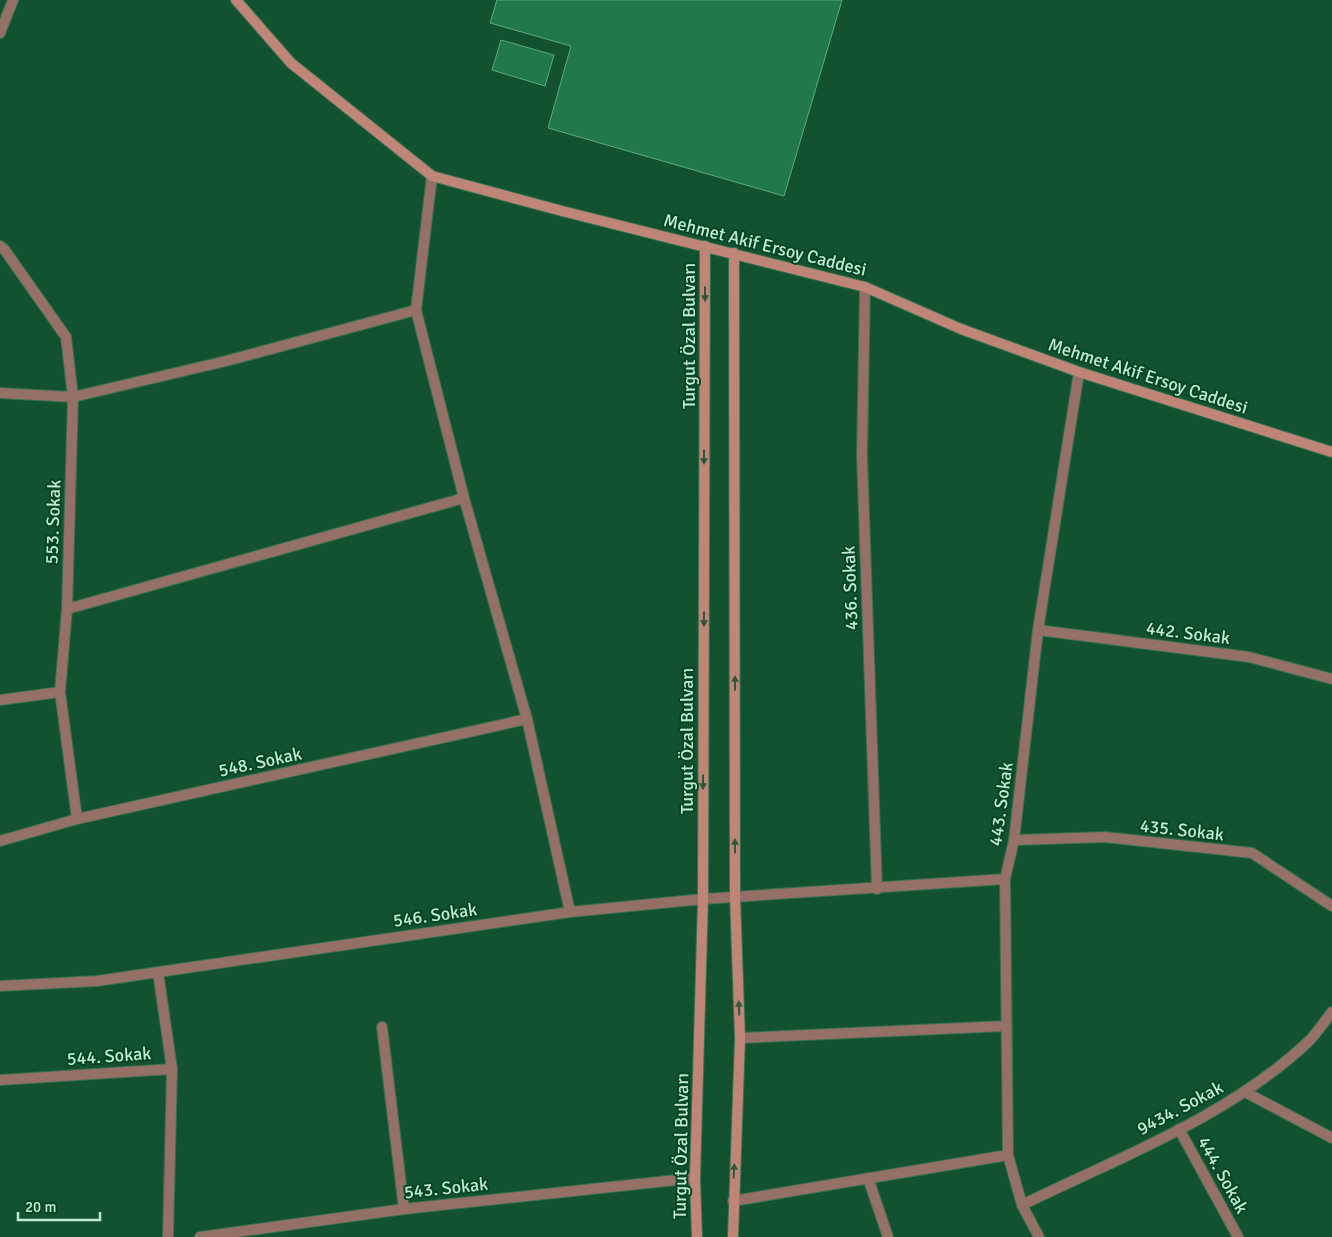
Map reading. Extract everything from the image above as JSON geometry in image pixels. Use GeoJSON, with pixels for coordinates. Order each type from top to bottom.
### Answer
{"type":"FeatureCollection","features":[{"type":"Feature","properties":{"kind":"street"},"geometry":{"type":"LineString","coordinates":[[0,33],[13,0]]}},
{"type":"Feature","properties":{"kind":"street","name":"Mehmet Akif Ersoy Caddesi"},"geometry":{"type":"LineString","coordinates":[[236,0],[290,63],[432,176],[562,211],[865,287],[962,329],[1079,372],[1332,452]]}},
{"type":"Feature","properties":{"kind":"street"},"geometry":{"type":"LineString","coordinates":[[432,176],[416,310],[464,498],[527,719],[570,912]]}},
{"type":"Feature","properties":{"kind":"street","name":"553. Sokak"},"geometry":{"type":"LineString","coordinates":[[0,246],[66,337],[73,396],[67,609],[60,692],[77,819]]}},
{"type":"Feature","properties":{"kind":"street","name":"Turgut Özal Bulvarı"},"geometry":{"type":"LineString","coordinates":[[697,1237],[695,1178],[703,899],[705,246]]}},
{"type":"Feature","properties":{"kind":"street"},"geometry":{"type":"LineString","coordinates":[[733,1237],[740,1038],[736,897],[734,253]]}},
{"type":"Feature","properties":{"kind":"street","name":"436. Sokak"},"geometry":{"type":"LineString","coordinates":[[865,287],[862,456],[877,889]]}},
{"type":"Feature","properties":{"kind":"street"},"geometry":{"type":"LineString","coordinates":[[0,393],[73,396],[226,361],[416,310]]}},
{"type":"Feature","properties":{"kind":"street","name":"443. Sokak"},"geometry":{"type":"LineString","coordinates":[[1039,1237],[1022,1205],[1008,1156],[1005,879],[1014,840],[1038,630],[1079,372]]}},
{"type":"Feature","properties":{"kind":"street"},"geometry":{"type":"LineString","coordinates":[[67,609],[464,498]]}},
{"type":"Feature","properties":{"kind":"street","name":"442. Sokak"},"geometry":{"type":"LineString","coordinates":[[1038,630],[1249,657],[1332,679]]}},
{"type":"Feature","properties":{"kind":"street"},"geometry":{"type":"LineString","coordinates":[[0,700],[60,692]]}},
{"type":"Feature","properties":{"kind":"street","name":"548. Sokak"},"geometry":{"type":"LineString","coordinates":[[0,841],[77,819],[527,719]]}},
{"type":"Feature","properties":{"kind":"street","name":"435. Sokak"},"geometry":{"type":"LineString","coordinates":[[1014,840],[1105,838],[1252,853],[1332,906]]}},
{"type":"Feature","properties":{"kind":"street","name":"546. Sokak"},"geometry":{"type":"LineString","coordinates":[[0,986],[97,981],[570,912],[703,899],[877,889],[1005,879]]}},
{"type":"Feature","properties":{"kind":"street"},"geometry":{"type":"LineString","coordinates":[[158,972],[172,1068]]}},
{"type":"Feature","properties":{"kind":"street","name":"9434. Sokak"},"geometry":{"type":"LineString","coordinates":[[1022,1205],[1179,1129],[1245,1092],[1309,1041],[1332,1012]]}},
{"type":"Feature","properties":{"kind":"street"},"geometry":{"type":"LineString","coordinates":[[740,1038],[1006,1026]]}},
{"type":"Feature","properties":{"kind":"street"},"geometry":{"type":"LineString","coordinates":[[382,1027],[404,1209]]}},
{"type":"Feature","properties":{"kind":"street","name":"544. Sokak"},"geometry":{"type":"LineString","coordinates":[[0,1080],[172,1068],[168,1237]]}},
{"type":"Feature","properties":{"kind":"street"},"geometry":{"type":"LineString","coordinates":[[1245,1092],[1332,1138]]}},
{"type":"Feature","properties":{"kind":"street","name":"444. Sokak"},"geometry":{"type":"LineString","coordinates":[[1179,1129],[1238,1237]]}},
{"type":"Feature","properties":{"kind":"street"},"geometry":{"type":"LineString","coordinates":[[733,1201],[1008,1156]]}},
{"type":"Feature","properties":{"kind":"street","name":"543. Sokak"},"geometry":{"type":"LineString","coordinates":[[200,1237],[404,1209],[695,1178]]}},
{"type":"Feature","properties":{"kind":"street"},"geometry":{"type":"LineString","coordinates":[[868,1178],[888,1237]]}},
{"type":"Feature","properties":{"kind":"building"},"geometry":{"type":"Polygon","coordinates":[[[497,0],[842,0],[784,196],[548,128],[571,46],[490,23],[497,0]]]}},
{"type":"Feature","properties":{"kind":"building"},"geometry":{"type":"Polygon","coordinates":[[[501,40],[554,55],[545,86],[492,70],[501,40]]]}}]}
